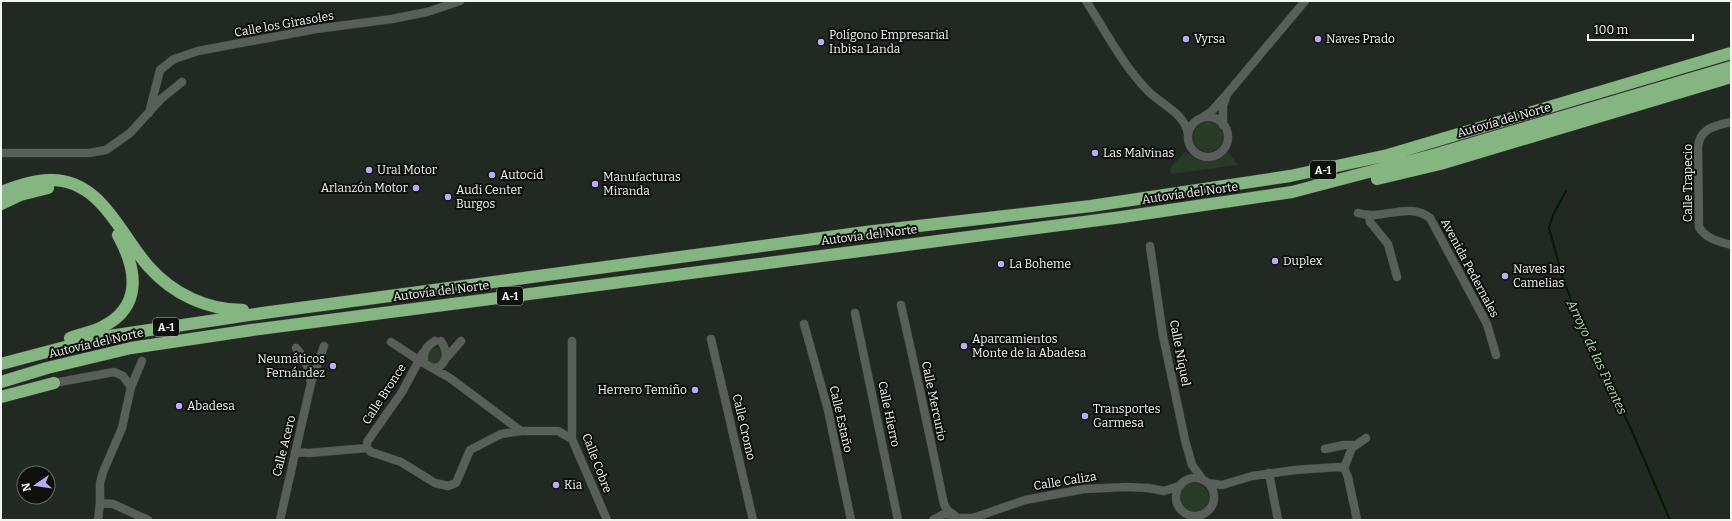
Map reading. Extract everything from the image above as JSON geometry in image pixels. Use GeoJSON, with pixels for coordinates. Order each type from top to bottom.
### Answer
{"type":"FeatureCollection","features":[{"type":"Feature","properties":{"kind":"highway","name":"Autovía del Norte"},"geometry":{"type":"LineString","coordinates":[[1,364],[46,351],[110,336],[288,310],[866,232],[1091,206],[1290,176],[1343,166],[1440,140],[1731,53]]}},
{"type":"Feature","properties":{"kind":"highway","name":"Autovía del Norte"},"geometry":{"type":"LineString","coordinates":[[1,382],[47,368],[131,348],[267,328],[1122,217],[1292,192],[1422,158],[1731,67]]}},
{"type":"Feature","properties":{"kind":"highway"},"geometry":{"type":"LineString","coordinates":[[1292,192],[1347,185],[1440,164],[1731,77]]}},
{"type":"Feature","properties":{"kind":"highway"},"geometry":{"type":"LineString","coordinates":[[1,192],[17,186],[51,180],[69,183],[91,193],[108,211],[149,267],[170,287],[204,304],[230,310],[288,310]]}},
{"type":"Feature","properties":{"kind":"highway"},"geometry":{"type":"LineString","coordinates":[[1,204],[20,195],[45,188],[61,189],[80,195],[90,201],[116,234],[130,259],[133,279],[132,291],[122,312],[101,327],[62,341],[46,351]]}},
{"type":"Feature","properties":{"kind":"highway"},"geometry":{"type":"LineString","coordinates":[[1,397],[54,383]]}},
{"type":"Feature","properties":{"kind":"street","name":"Calle los Girasoles"},"geometry":{"type":"LineString","coordinates":[[149,113],[160,70],[174,59],[198,51],[316,29],[392,19],[427,12],[460,1]]}},
{"type":"Feature","properties":{"kind":"street"},"geometry":{"type":"LineString","coordinates":[[1086,1],[1136,78],[1147,90],[1174,112],[1187,126],[1188,141],[1196,152],[1208,156],[1215,155],[1225,146],[1227,135],[1223,125],[1223,106],[1227,94]]}},
{"type":"Feature","properties":{"kind":"street"},"geometry":{"type":"LineString","coordinates":[[1188,134],[1190,127],[1212,112],[1305,1]]}},
{"type":"Feature","properties":{"kind":"street"},"geometry":{"type":"LineString","coordinates":[[1,153],[101,152],[111,147],[130,133],[160,99],[182,82]]}},
{"type":"Feature","properties":{"kind":"street"},"geometry":{"type":"LineString","coordinates":[[1174,112],[1191,118],[1214,118],[1223,125]]}},
{"type":"Feature","properties":{"kind":"street","name":"Calle Trapecio"},"geometry":{"type":"LineString","coordinates":[[1731,122],[1704,131],[1699,140],[1698,159],[1699,227],[1703,234],[1708,238],[1731,245]]}},
{"type":"Feature","properties":{"kind":"street","name":"Avenida Pedernales"},"geometry":{"type":"LineString","coordinates":[[1358,213],[1369,216],[1415,211],[1430,218],[1486,324],[1496,355]]}},
{"type":"Feature","properties":{"kind":"street"},"geometry":{"type":"LineString","coordinates":[[1369,216],[1370,222],[1388,244],[1397,277]]}},
{"type":"Feature","properties":{"kind":"street","name":"Calle Níquel"},"geometry":{"type":"LineString","coordinates":[[1150,246],[1163,336],[1192,465],[1206,482]]}},
{"type":"Feature","properties":{"kind":"street","name":"Calle Mercurio"},"geometry":{"type":"LineString","coordinates":[[900,304],[944,504]]}},
{"type":"Feature","properties":{"kind":"street","name":"Calle Hierro"},"geometry":{"type":"LineString","coordinates":[[855,313],[898,520]]}},
{"type":"Feature","properties":{"kind":"street","name":"Calle Estaño"},"geometry":{"type":"LineString","coordinates":[[804,324],[828,410],[851,520]]}},
{"type":"Feature","properties":{"kind":"street","name":"Calle Cromo"},"geometry":{"type":"LineString","coordinates":[[711,339],[753,520]]}},
{"type":"Feature","properties":{"kind":"street","name":"Calle Bronce"},"geometry":{"type":"LineString","coordinates":[[366,448],[367,442],[402,392],[427,346],[438,341],[447,350],[446,360]]}},
{"type":"Feature","properties":{"kind":"street"},"geometry":{"type":"LineString","coordinates":[[430,367],[439,367],[461,341]]}},
{"type":"Feature","properties":{"kind":"street","name":"Calle Cobre"},"geometry":{"type":"LineString","coordinates":[[572,341],[572,438],[607,520]]}},
{"type":"Feature","properties":{"kind":"street"},"geometry":{"type":"LineString","coordinates":[[391,342],[422,357],[430,367],[450,378],[521,431]]}},
{"type":"Feature","properties":{"kind":"street","name":"Calle Acero"},"geometry":{"type":"LineString","coordinates":[[283,518],[284,496],[311,383],[324,346]]}},
{"type":"Feature","properties":{"kind":"street","name":"Calle Acero"},"geometry":{"type":"LineString","coordinates":[[296,348],[307,363],[311,383]]}},
{"type":"Feature","properties":{"kind":"street"},"geometry":{"type":"LineString","coordinates":[[446,360],[445,370],[450,378]]}},
{"type":"Feature","properties":{"kind":"street"},"geometry":{"type":"LineString","coordinates":[[98,520],[100,483],[103,472],[122,428],[131,387],[142,361]]}},
{"type":"Feature","properties":{"kind":"street"},"geometry":{"type":"LineString","coordinates":[[54,383],[114,372],[123,376],[131,387]]}},
{"type":"Feature","properties":{"kind":"street"},"geometry":{"type":"LineString","coordinates":[[501,434],[504,425],[502,417]]}},
{"type":"Feature","properties":{"kind":"street"},"geometry":{"type":"LineString","coordinates":[[295,452],[309,453],[366,448],[371,452],[401,462],[435,483],[448,486],[456,483],[470,450],[501,434],[521,431],[558,431],[572,438]]}},
{"type":"Feature","properties":{"kind":"street"},"geometry":{"type":"LineString","coordinates":[[1357,520],[1348,477],[1344,468],[1352,448],[1366,438]]}},
{"type":"Feature","properties":{"kind":"street"},"geometry":{"type":"LineString","coordinates":[[1325,449],[1344,445],[1356,445]]}},
{"type":"Feature","properties":{"kind":"street"},"geometry":{"type":"LineString","coordinates":[[1177,504],[1175,497],[1180,484],[1189,474],[1192,465]]}},
{"type":"Feature","properties":{"kind":"street"},"geometry":{"type":"LineString","coordinates":[[1180,484],[1191,478],[1222,485],[1250,476],[1269,473],[1325,468],[1344,468]]}},
{"type":"Feature","properties":{"kind":"street"},"geometry":{"type":"LineString","coordinates":[[1269,473],[1278,520]]}},
{"type":"Feature","properties":{"kind":"street"},"geometry":{"type":"LineString","coordinates":[[1206,482],[1213,490],[1214,499]]}},
{"type":"Feature","properties":{"kind":"street","name":"Calle Caliza"},"geometry":{"type":"LineString","coordinates":[[934,520],[944,514],[958,518],[972,519],[1025,500],[1084,489],[1126,487],[1148,488],[1164,491],[1180,484]]}},
{"type":"Feature","properties":{"kind":"street"},"geometry":{"type":"LineString","coordinates":[[1164,491],[1184,513],[1191,518],[1197,516],[1204,517],[1210,509],[1222,485]]}},
{"type":"Feature","properties":{"kind":"street"},"geometry":{"type":"LineString","coordinates":[[100,503],[113,504],[148,520]]}},
{"type":"Feature","properties":{"kind":"street"},"geometry":{"type":"LineString","coordinates":[[944,504],[947,510],[958,518]]}},
{"type":"Feature","properties":{"kind":"street"},"geometry":{"type":"LineString","coordinates":[[934,520],[944,504]]}},
{"type":"Feature","properties":{"kind":"green space"},"geometry":{"type":"Polygon","coordinates":[[[1208,122],[1219,126],[1223,137],[1219,148],[1208,152],[1197,148],[1193,137],[1197,126],[1208,122]]]}},
{"type":"Feature","properties":{"kind":"green space"},"geometry":{"type":"Polygon","coordinates":[[[1227,151],[1238,165],[1172,174],[1170,172],[1171,167],[1185,152],[1196,159],[1209,161],[1221,157],[1227,151]]]}},
{"type":"Feature","properties":{"kind":"green space"},"geometry":{"type":"Polygon","coordinates":[[[432,348],[438,348],[443,353],[441,362],[438,364],[432,364],[427,359],[427,353],[432,348]]]}},
{"type":"Feature","properties":{"kind":"green space"},"geometry":{"type":"Polygon","coordinates":[[[1194,483],[1205,487],[1209,498],[1205,509],[1194,513],[1183,509],[1179,498],[1183,487],[1194,483]]]}},
{"type":"Feature","properties":{"kind":"waterway","name":"Arroyo de las Fuentes"},"geometry":{"type":"LineString","coordinates":[[1566,191],[1553,215],[1549,228],[1563,279],[1579,321],[1631,429],[1670,520]]}},
{"type":"Feature","properties":{"kind":"place","name":"Vyrsa"},"geometry":{"type":"Point","coordinates":[1186,39]}},
{"type":"Feature","properties":{"kind":"place","name":"Naves Prado"},"geometry":{"type":"Point","coordinates":[1318,39]}},
{"type":"Feature","properties":{"kind":"place","name":"Polígono Empresarial Inbisa Landa"},"geometry":{"type":"Point","coordinates":[821,42]}},
{"type":"Feature","properties":{"kind":"place","name":"Las Malvinas"},"geometry":{"type":"Point","coordinates":[1095,153]}},
{"type":"Feature","properties":{"kind":"place","name":"Ural Motor"},"geometry":{"type":"Point","coordinates":[369,170]}},
{"type":"Feature","properties":{"kind":"place","name":"Autocid"},"geometry":{"type":"Point","coordinates":[492,175]}},
{"type":"Feature","properties":{"kind":"place","name":"Manufacturas Miranda"},"geometry":{"type":"Point","coordinates":[595,184]}},
{"type":"Feature","properties":{"kind":"place","name":"Arlanzón Motor"},"geometry":{"type":"Point","coordinates":[416,188]}},
{"type":"Feature","properties":{"kind":"place","name":"Audi Center Burgos"},"geometry":{"type":"Point","coordinates":[448,197]}},
{"type":"Feature","properties":{"kind":"place","name":"Duplex"},"geometry":{"type":"Point","coordinates":[1275,261]}},
{"type":"Feature","properties":{"kind":"place","name":"La Boheme"},"geometry":{"type":"Point","coordinates":[1001,264]}},
{"type":"Feature","properties":{"kind":"place","name":"Naves las Camelias"},"geometry":{"type":"Point","coordinates":[1505,276]}},
{"type":"Feature","properties":{"kind":"place","name":"Aparcamientos Monte de la Abadesa"},"geometry":{"type":"Point","coordinates":[964,346]}},
{"type":"Feature","properties":{"kind":"place","name":"Neumáticos Fernández"},"geometry":{"type":"Point","coordinates":[333,366]}},
{"type":"Feature","properties":{"kind":"place","name":"Herrero Temiño"},"geometry":{"type":"Point","coordinates":[695,390]}},
{"type":"Feature","properties":{"kind":"place","name":"Abadesa"},"geometry":{"type":"Point","coordinates":[179,406]}},
{"type":"Feature","properties":{"kind":"place","name":"Transportes Garmesa"},"geometry":{"type":"Point","coordinates":[1085,416]}},
{"type":"Feature","properties":{"kind":"place","name":"Kia"},"geometry":{"type":"Point","coordinates":[556,485]}}]}
